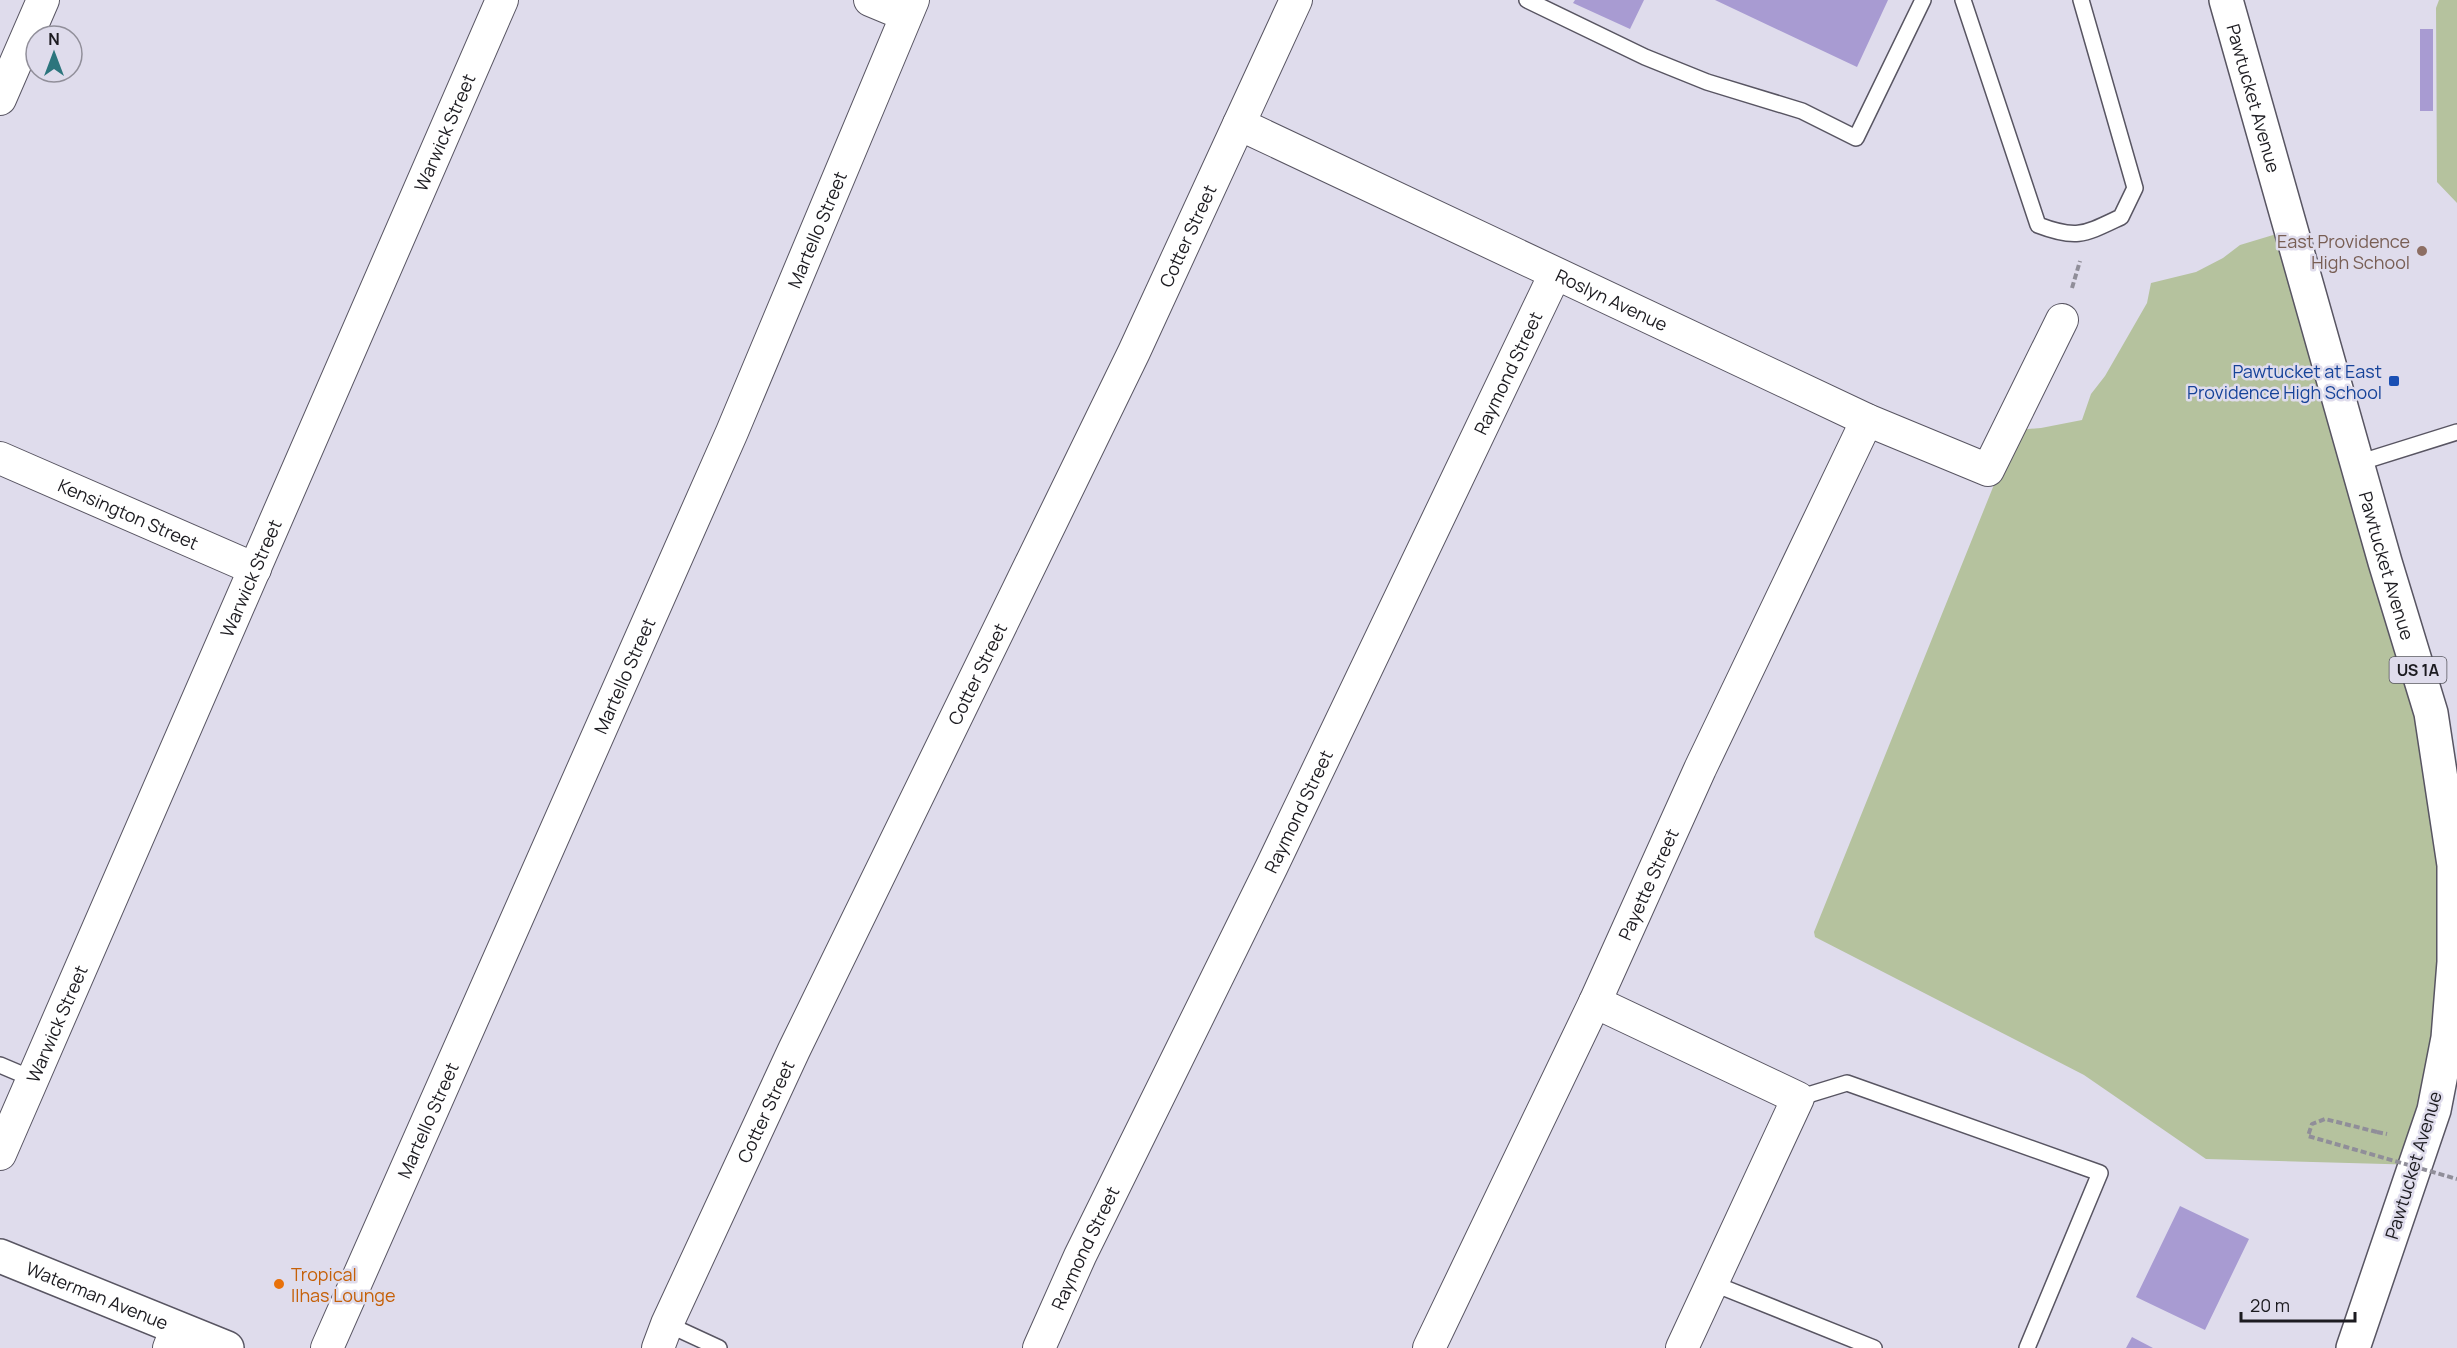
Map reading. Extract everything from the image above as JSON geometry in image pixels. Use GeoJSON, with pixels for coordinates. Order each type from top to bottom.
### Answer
{"type":"FeatureCollection","features":[{"type":"Feature","properties":{"kind":"main road","name":"Pawtucket Avenue"},"geometry":{"type":"LineString","coordinates":[[2226,0],[2431,713],[2451,813],[2454,962],[2448,1038],[2434,1110],[2353,1348]]}},
{"type":"Feature","properties":{"kind":"main road","name":"Waterman Avenue"},"geometry":{"type":"LineString","coordinates":[[0,1256],[173,1338],[227,1348]]}},
{"type":"Feature","properties":{"kind":"street"},"geometry":{"type":"LineString","coordinates":[[0,99],[43,0]]}},
{"type":"Feature","properties":{"kind":"street","name":"Warwick Street"},"geometry":{"type":"LineString","coordinates":[[0,1155],[502,0]]}},
{"type":"Feature","properties":{"kind":"street"},"geometry":{"type":"LineString","coordinates":[[870,0],[909,8]]}},
{"type":"Feature","properties":{"kind":"street","name":"Cotter Street"},"geometry":{"type":"LineString","coordinates":[[663,1336],[794,1050],[1134,352],[1296,0]]}},
{"type":"Feature","properties":{"kind":"street","name":"Martello Street"},"geometry":{"type":"LineString","coordinates":[[327,1348],[732,432],[909,8]]}},
{"type":"Feature","properties":{"kind":"street","name":"Roslyn Avenue"},"geometry":{"type":"LineString","coordinates":[[1239,124],[1867,420],[1988,470],[2062,320]]}},
{"type":"Feature","properties":{"kind":"street","name":"Raymond Street"},"geometry":{"type":"LineString","coordinates":[[1039,1348],[1080,1256],[1272,866],[1555,274]]}},
{"type":"Feature","properties":{"kind":"street","name":"Payette Street"},"geometry":{"type":"LineString","coordinates":[[1429,1348],[1595,1002],[1700,769],[1867,420]]}},
{"type":"Feature","properties":{"kind":"street","name":"Kensington Street"},"geometry":{"type":"LineString","coordinates":[[0,458],[255,569]]}},
{"type":"Feature","properties":{"kind":"street"},"geometry":{"type":"LineString","coordinates":[[1595,1002],[1798,1098],[1682,1348]]}},
{"type":"Feature","properties":{"kind":"lane"},"geometry":{"type":"LineString","coordinates":[[1527,0],[1645,57],[1707,82],[1802,111],[1856,138],[1923,0]]}},
{"type":"Feature","properties":{"kind":"lane"},"geometry":{"type":"LineString","coordinates":[[1963,0],[2038,225],[2063,234],[2089,232],[2121,217],[2135,188],[2081,0]]}},
{"type":"Feature","properties":{"kind":"lane"},"geometry":{"type":"LineString","coordinates":[[2358,463],[2454,431]]}},
{"type":"Feature","properties":{"kind":"lane"},"geometry":{"type":"LineString","coordinates":[[0,1065],[33,1079]]}},
{"type":"Feature","properties":{"kind":"lane"},"geometry":{"type":"LineString","coordinates":[[1798,1098],[1847,1083],[2100,1173],[2027,1348]]}},
{"type":"Feature","properties":{"kind":"lane"},"geometry":{"type":"LineString","coordinates":[[1712,1282],[1874,1348]]}},
{"type":"Feature","properties":{"kind":"lane"},"geometry":{"type":"LineString","coordinates":[[663,1336],[718,1348]]}},
{"type":"Feature","properties":{"kind":"path"},"geometry":{"type":"LineString","coordinates":[[2062,320],[2089,232]]}},
{"type":"Feature","properties":{"kind":"path"},"geometry":{"type":"LineString","coordinates":[[2390,1135],[2325,1119],[2312,1124],[2308,1136],[2457,1179]]}},
{"type":"Feature","properties":{"kind":"green space"},"geometry":{"type":"Polygon","coordinates":[[[2439,0],[2457,0],[2457,203],[2437,182],[2436,8],[2439,0]]]}},
{"type":"Feature","properties":{"kind":"green space"},"geometry":{"type":"Polygon","coordinates":[[[2306,225],[2455,817],[2421,1165],[2206,1159],[2084,1075],[1815,937],[1814,932],[2016,430],[2082,420],[2091,394],[2105,376],[2147,303],[2151,283],[2196,272],[2223,258],[2240,245],[2306,225]]]}},
{"type":"Feature","properties":{"kind":"building"},"geometry":{"type":"Polygon","coordinates":[[[1575,0],[1644,0],[1630,29],[1573,3],[1575,0]]]}},
{"type":"Feature","properties":{"kind":"building"},"geometry":{"type":"Polygon","coordinates":[[[1715,0],[1888,0],[1857,67],[1715,0]]]}},
{"type":"Feature","properties":{"kind":"building"},"geometry":{"type":"Polygon","coordinates":[[[2420,29],[2433,29],[2433,111],[2420,111],[2420,29]]]}},
{"type":"Feature","properties":{"kind":"building"},"geometry":{"type":"Polygon","coordinates":[[[2180,1206],[2249,1239],[2205,1330],[2136,1297],[2180,1206]]]}},
{"type":"Feature","properties":{"kind":"building"},"geometry":{"type":"Polygon","coordinates":[[[2132,1337],[2153,1348],[2126,1348],[2132,1337]]]}},
{"type":"Feature","properties":{"kind":"place","name":"East Providence High School"},"geometry":{"type":"Point","coordinates":[2422,251]}},
{"type":"Feature","properties":{"kind":"place","name":"Pawtucket at East Providence High School"},"geometry":{"type":"Point","coordinates":[2394,381]}},
{"type":"Feature","properties":{"kind":"place","name":"Tropical Ilhas Lounge"},"geometry":{"type":"Point","coordinates":[279,1284]}}]}
